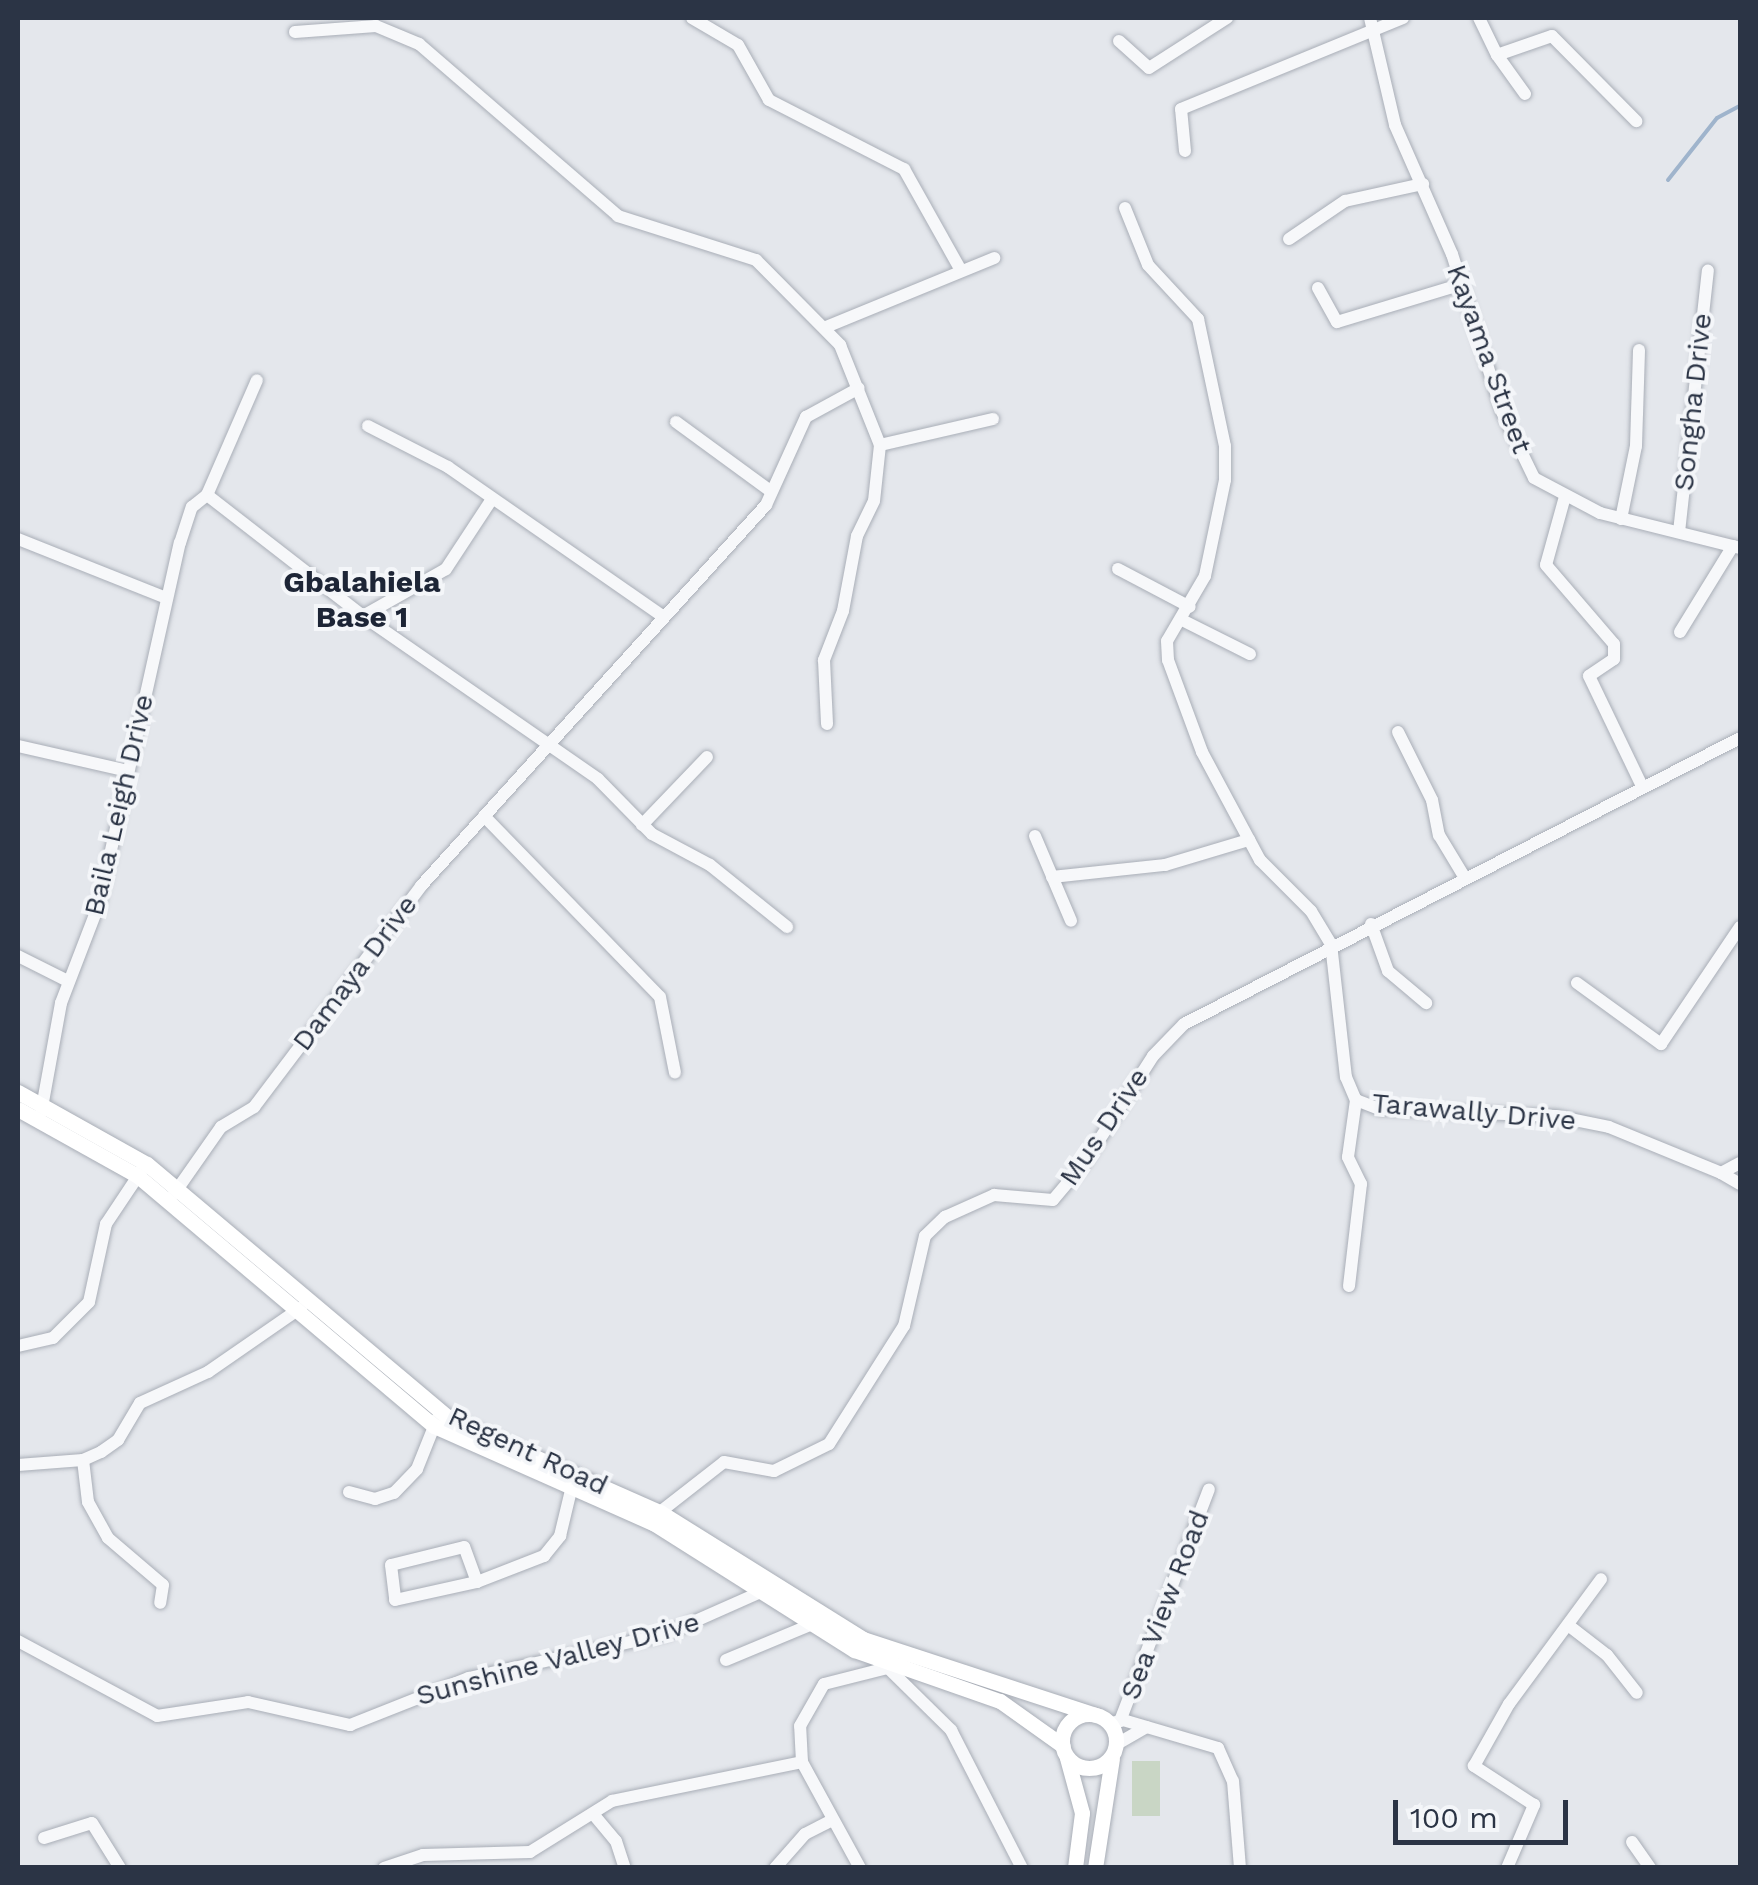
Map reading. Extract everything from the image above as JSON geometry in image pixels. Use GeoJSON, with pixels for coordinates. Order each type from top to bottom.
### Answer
{"type":"FeatureCollection","features":[{"type":"Feature","properties":{"kind":"main road","name":"Regent Road"},"geometry":{"type":"LineString","coordinates":[[18,1092],[42,1112],[142,1170],[174,1194],[437,1419],[652,1523],[810,1625],[894,1669],[1000,1701],[1065,1752]]}},
{"type":"Feature","properties":{"kind":"main road","name":"Regent Road"},"geometry":{"type":"LineString","coordinates":[[18,1109],[42,1112]]}},
{"type":"Feature","properties":{"kind":"main road","name":"Regent Road"},"geometry":{"type":"LineString","coordinates":[[573,1482],[660,1512],[849,1632],[1108,1720]]}},
{"type":"Feature","properties":{"kind":"main road"},"geometry":{"type":"LineString","coordinates":[[1076,1868],[1082,1812],[1065,1752],[1070,1723],[1108,1720],[1115,1751],[1094,1868]]}},
{"type":"Feature","properties":{"kind":"main road"},"geometry":{"type":"LineString","coordinates":[[1065,1752],[1083,1767],[1115,1751]]}},
{"type":"Feature","properties":{"kind":"street"},"geometry":{"type":"LineString","coordinates":[[692,18],[738,46],[769,100],[904,168],[959,267]]}},
{"type":"Feature","properties":{"kind":"street"},"geometry":{"type":"LineString","coordinates":[[1119,40],[1149,68],[1227,18]]}},
{"type":"Feature","properties":{"kind":"street"},"geometry":{"type":"LineString","coordinates":[[1370,18],[1378,30]]}},
{"type":"Feature","properties":{"kind":"street"},"geometry":{"type":"LineString","coordinates":[[1185,151],[1181,108],[1403,18]]}},
{"type":"Feature","properties":{"kind":"street"},"geometry":{"type":"LineString","coordinates":[[1479,18],[1525,94]]}},
{"type":"Feature","properties":{"kind":"street"},"geometry":{"type":"LineString","coordinates":[[295,32],[376,26],[419,44],[618,216],[756,260],[826,327],[859,388],[880,446],[874,501],[857,536],[842,611],[824,660],[827,724]]}},
{"type":"Feature","properties":{"kind":"street","name":"Kayama Street"},"geometry":{"type":"LineString","coordinates":[[1378,30],[1392,116],[1462,284],[1502,412],[1534,478],[1564,500],[1621,519],[1737,548]]}},
{"type":"Feature","properties":{"kind":"street"},"geometry":{"type":"LineString","coordinates":[[1498,55],[1548,33],[1636,121]]}},
{"type":"Feature","properties":{"kind":"street"},"geometry":{"type":"LineString","coordinates":[[1289,239],[1344,201],[1423,184]]}},
{"type":"Feature","properties":{"kind":"street"},"geometry":{"type":"LineString","coordinates":[[1125,208],[1148,265],[1198,319],[1225,446],[1211,552],[1190,607],[1168,641],[1171,668],[1202,752],[1249,840],[1331,944],[1740,738]]}},
{"type":"Feature","properties":{"kind":"street"},"geometry":{"type":"LineString","coordinates":[[826,327],[959,267],[994,258]]}},
{"type":"Feature","properties":{"kind":"street","name":"Songha Drive"},"geometry":{"type":"LineString","coordinates":[[1679,532],[1708,271]]}},
{"type":"Feature","properties":{"kind":"street"},"geometry":{"type":"LineString","coordinates":[[1318,288],[1337,322],[1462,284]]}},
{"type":"Feature","properties":{"kind":"street"},"geometry":{"type":"LineString","coordinates":[[1621,519],[1636,446],[1639,350]]}},
{"type":"Feature","properties":{"kind":"street","name":"Baila Leigh Drive"},"geometry":{"type":"LineString","coordinates":[[42,1112],[68,981],[99,904],[166,598],[189,514],[207,495],[257,380]]}},
{"type":"Feature","properties":{"kind":"street","name":"Damaya Drive"},"geometry":{"type":"LineString","coordinates":[[174,1194],[221,1127],[254,1107],[421,886],[766,504],[806,417],[859,388]]}},
{"type":"Feature","properties":{"kind":"street"},"geometry":{"type":"LineString","coordinates":[[880,446],[993,419]]}},
{"type":"Feature","properties":{"kind":"street"},"geometry":{"type":"LineString","coordinates":[[676,422],[770,490]]}},
{"type":"Feature","properties":{"kind":"street"},"geometry":{"type":"LineString","coordinates":[[368,426],[448,467],[661,616]]}},
{"type":"Feature","properties":{"kind":"street"},"geometry":{"type":"LineString","coordinates":[[207,495],[363,616],[598,778],[642,825],[710,865],[787,927]]}},
{"type":"Feature","properties":{"kind":"street"},"geometry":{"type":"LineString","coordinates":[[363,616],[446,568],[492,500]]}},
{"type":"Feature","properties":{"kind":"street"},"geometry":{"type":"LineString","coordinates":[[1564,500],[1546,565],[1614,644],[1614,659],[1589,676],[1642,786]]}},
{"type":"Feature","properties":{"kind":"street"},"geometry":{"type":"LineString","coordinates":[[18,539],[166,598]]}},
{"type":"Feature","properties":{"kind":"street"},"geometry":{"type":"LineString","coordinates":[[1680,632],[1737,548]]}},
{"type":"Feature","properties":{"kind":"street"},"geometry":{"type":"LineString","coordinates":[[1118,569],[1190,607]]}},
{"type":"Feature","properties":{"kind":"street"},"geometry":{"type":"LineString","coordinates":[[1182,620],[1250,654]]}},
{"type":"Feature","properties":{"kind":"street"},"geometry":{"type":"LineString","coordinates":[[1398,732],[1432,800],[1440,836],[1465,878]]}},
{"type":"Feature","properties":{"kind":"street"},"geometry":{"type":"LineString","coordinates":[[18,746],[128,771]]}},
{"type":"Feature","properties":{"kind":"street"},"geometry":{"type":"LineString","coordinates":[[642,825],[707,757]]}},
{"type":"Feature","properties":{"kind":"street"},"geometry":{"type":"LineString","coordinates":[[484,816],[660,997],[675,1073]]}},
{"type":"Feature","properties":{"kind":"street"},"geometry":{"type":"LineString","coordinates":[[1035,836],[1071,921]]}},
{"type":"Feature","properties":{"kind":"street"},"geometry":{"type":"LineString","coordinates":[[1052,877],[1148,868],[1249,840]]}},
{"type":"Feature","properties":{"kind":"street"},"geometry":{"type":"LineString","coordinates":[[1370,924],[1388,971],[1426,1003]]}},
{"type":"Feature","properties":{"kind":"street"},"geometry":{"type":"LineString","coordinates":[[1577,982],[1661,1044],[1740,927]]}},
{"type":"Feature","properties":{"kind":"street","name":"Tarawally Drive"},"geometry":{"type":"LineString","coordinates":[[1331,944],[1346,1078],[1356,1100],[1380,1109],[1479,1110],[1581,1121],[1721,1173],[1740,1184]]}},
{"type":"Feature","properties":{"kind":"street","name":"Mus Drive"},"geometry":{"type":"LineString","coordinates":[[660,1512],[724,1462],[774,1471],[829,1444],[904,1326],[919,1250],[936,1223],[994,1195],[1052,1200],[1086,1162],[1166,1039],[1331,944]]}},
{"type":"Feature","properties":{"kind":"street"},"geometry":{"type":"LineString","coordinates":[[18,956],[68,981]]}},
{"type":"Feature","properties":{"kind":"street"},"geometry":{"type":"LineString","coordinates":[[1348,1286],[1362,1184],[1348,1157],[1356,1100]]}},
{"type":"Feature","properties":{"kind":"street"},"geometry":{"type":"LineString","coordinates":[[1721,1173],[1740,1164]]}},
{"type":"Feature","properties":{"kind":"street"},"geometry":{"type":"LineString","coordinates":[[18,1346],[54,1338],[89,1302],[106,1224],[142,1170]]}},
{"type":"Feature","properties":{"kind":"street"},"geometry":{"type":"LineString","coordinates":[[18,1465],[83,1460],[118,1440],[140,1403],[208,1372],[303,1306]]}},
{"type":"Feature","properties":{"kind":"street"},"geometry":{"type":"LineString","coordinates":[[349,1492],[375,1499],[394,1493],[418,1469],[437,1419]]}},
{"type":"Feature","properties":{"kind":"street"},"geometry":{"type":"LineString","coordinates":[[83,1460],[88,1502],[108,1538],[164,1584],[160,1602]]}},
{"type":"Feature","properties":{"kind":"street"},"geometry":{"type":"LineString","coordinates":[[478,1582],[464,1548],[390,1565],[395,1600],[478,1582],[553,1550],[573,1482]]}},
{"type":"Feature","properties":{"kind":"street","name":"Sea View Road"},"geometry":{"type":"LineString","coordinates":[[1108,1720],[1209,1489]]}},
{"type":"Feature","properties":{"kind":"street"},"geometry":{"type":"LineString","coordinates":[[1508,1868],[1534,1805],[1474,1766],[1601,1579]]}},
{"type":"Feature","properties":{"kind":"street","name":"Sunshine Valley Drive"},"geometry":{"type":"LineString","coordinates":[[18,1641],[157,1716],[248,1702],[350,1725],[469,1678],[666,1634],[761,1592]]}},
{"type":"Feature","properties":{"kind":"street"},"geometry":{"type":"LineString","coordinates":[[726,1660],[810,1625]]}},
{"type":"Feature","properties":{"kind":"street"},"geometry":{"type":"LineString","coordinates":[[1568,1625],[1607,1655],[1637,1692]]}},
{"type":"Feature","properties":{"kind":"street"},"geometry":{"type":"LineString","coordinates":[[860,1868],[802,1762],[800,1726],[813,1695],[841,1678],[894,1669],[914,1657]]}},
{"type":"Feature","properties":{"kind":"street"},"geometry":{"type":"LineString","coordinates":[[894,1669],[950,1730],[1022,1868]]}},
{"type":"Feature","properties":{"kind":"street"},"geometry":{"type":"LineString","coordinates":[[1108,1720],[1147,1726],[1218,1748],[1225,1756],[1240,1868]]}},
{"type":"Feature","properties":{"kind":"street"},"geometry":{"type":"LineString","coordinates":[[1115,1751],[1147,1726]]}},
{"type":"Feature","properties":{"kind":"street"},"geometry":{"type":"LineString","coordinates":[[384,1868],[423,1854],[530,1852],[635,1794],[802,1762]]}},
{"type":"Feature","properties":{"kind":"street"},"geometry":{"type":"LineString","coordinates":[[594,1815],[616,1841],[626,1868]]}},
{"type":"Feature","properties":{"kind":"street"},"geometry":{"type":"LineString","coordinates":[[775,1868],[804,1834],[833,1820]]}},
{"type":"Feature","properties":{"kind":"street"},"geometry":{"type":"LineString","coordinates":[[44,1838],[92,1823],[120,1868]]}},
{"type":"Feature","properties":{"kind":"street"},"geometry":{"type":"LineString","coordinates":[[1632,1842],[1650,1868]]}},
{"type":"Feature","properties":{"kind":"green space"},"geometry":{"type":"Polygon","coordinates":[[[1132,1761],[1160,1761],[1160,1816],[1132,1816],[1132,1761]]]}},
{"type":"Feature","properties":{"kind":"waterway"},"geometry":{"type":"LineString","coordinates":[[1668,180],[1717,118],[1740,106]]}},
{"type":"Feature","properties":{"kind":"district","name":"Gbalahiela Base 1"},"geometry":{"type":"Point","coordinates":[362,599]}}]}
